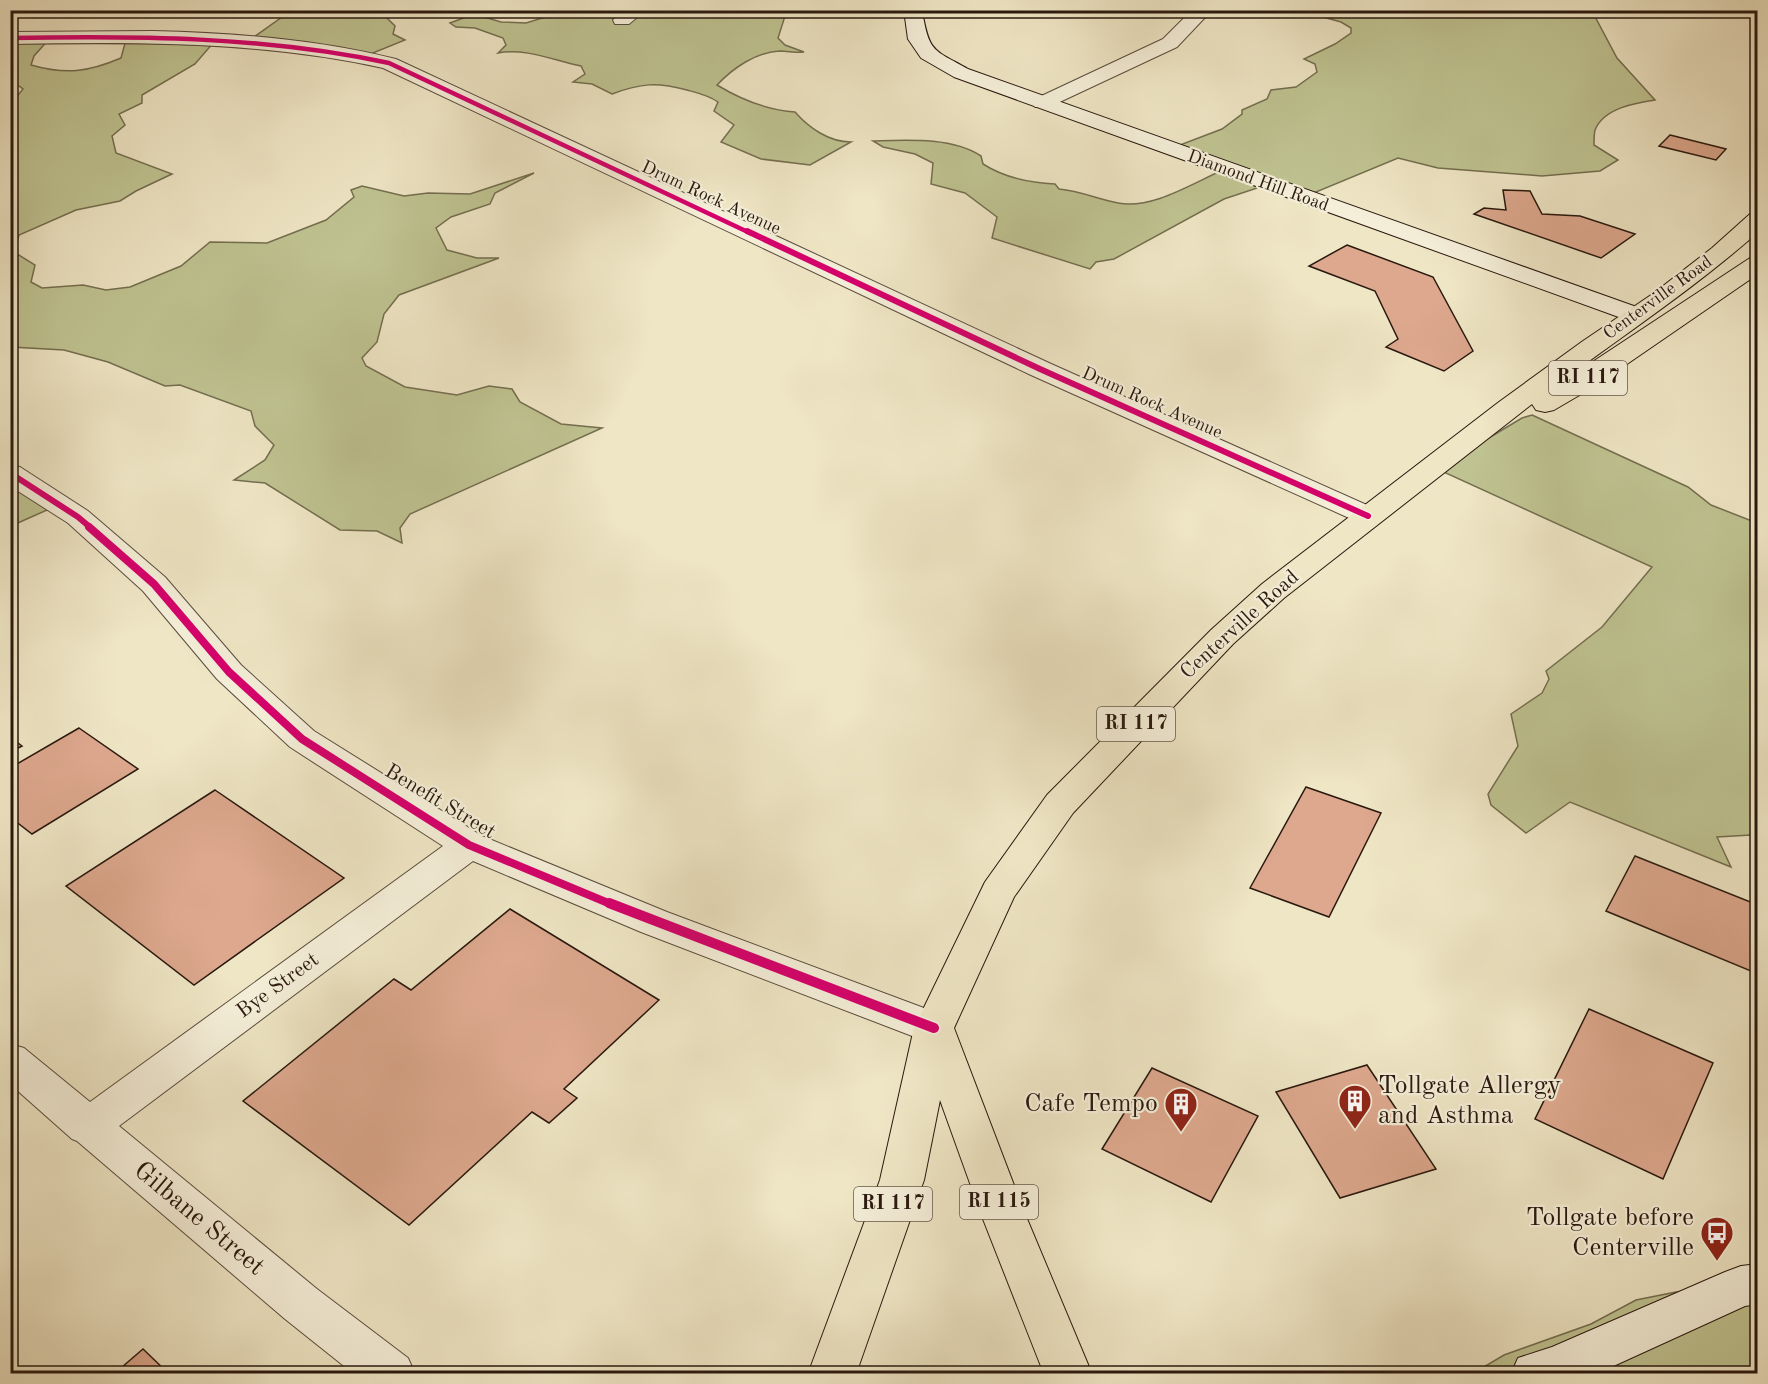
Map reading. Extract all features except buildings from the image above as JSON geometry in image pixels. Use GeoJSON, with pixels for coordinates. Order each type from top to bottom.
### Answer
{"type":"FeatureCollection","features":[{"type":"Feature","properties":{"kind":"main road","name":"Centerville Road"},"geometry":{"type":"LineString","coordinates":[[832,1374],[902,1180],[934,1028],[998,892],[1060,804],[1222,637],[1273,591],[1564,367],[1720,253],[1758,219]]}},
{"type":"Feature","properties":{"kind":"main road","name":"Centerville Road"},"geometry":{"type":"LineString","coordinates":[[1412,483],[1586,380],[1758,263]]}},
{"type":"Feature","properties":{"kind":"main road"},"geometry":{"type":"LineString","coordinates":[[1636,315],[1666,326]]}},
{"type":"Feature","properties":{"kind":"main road","name":"RI 115"},"geometry":{"type":"LineString","coordinates":[[934,1028],[1004,1214],[1068,1374]]}},
{"type":"Feature","properties":{"kind":"street","name":"Diamond Hill Road"},"geometry":{"type":"LineString","coordinates":[[913,10],[917,39],[928,54],[940,63],[961,73],[1636,315]]}},
{"type":"Feature","properties":{"kind":"street"},"geometry":{"type":"LineString","coordinates":[[1042,103],[1101,78],[1170,43],[1203,10]]}},
{"type":"Feature","properties":{"kind":"street","name":"Drum Rock Avenue"},"geometry":{"type":"LineString","coordinates":[[10,38],[136,36],[249,42],[348,53],[389,63],[1040,369],[1368,516]]}},
{"type":"Feature","properties":{"kind":"street","name":"Benefit Street"},"geometry":{"type":"LineString","coordinates":[[10,473],[78,517],[154,584],[229,672],[302,739],[469,845],[654,922],[934,1028]]}},
{"type":"Feature","properties":{"kind":"street","name":"Bye Street"},"geometry":{"type":"LineString","coordinates":[[87,1127],[469,845]]}},
{"type":"Feature","properties":{"kind":"street","name":"Gilbane Street"},"geometry":{"type":"LineString","coordinates":[[10,1060],[87,1127],[301,1304],[391,1374]]}},
{"type":"Feature","properties":{"kind":"street"},"geometry":{"type":"LineString","coordinates":[[1548,1372],[1741,1286],[1758,1284]]}},
{"type":"Feature","properties":{"kind":"green space"},"geometry":{"type":"Polygon","coordinates":[[[281,10],[395,11],[387,18],[395,26],[393,34],[405,40],[368,55],[247,42],[282,17],[285,13],[281,10]]]}},
{"type":"Feature","properties":{"kind":"green space"},"geometry":{"type":"Polygon","coordinates":[[[568,10],[795,11],[785,16],[778,38],[785,45],[804,52],[780,51],[762,54],[738,67],[717,85],[754,103],[795,112],[827,137],[851,142],[810,165],[761,159],[721,142],[734,125],[714,111],[718,102],[707,96],[676,87],[658,85],[641,86],[612,94],[592,84],[573,82],[585,74],[581,66],[529,53],[498,53],[506,45],[503,38],[475,28],[456,27],[450,23],[474,14],[501,22],[526,23],[568,10]]]}},
{"type":"Feature","properties":{"kind":"green space"},"geometry":{"type":"Polygon","coordinates":[[[1301,11],[1592,11],[1617,58],[1655,100],[1621,108],[1605,116],[1599,123],[1595,130],[1594,145],[1618,160],[1600,171],[1542,176],[1438,168],[1398,158],[1304,197],[1263,186],[1224,199],[1114,259],[1096,262],[1090,269],[992,238],[997,217],[965,193],[931,184],[933,163],[915,154],[883,147],[873,141],[914,140],[943,143],[969,150],[981,156],[983,164],[1018,179],[1055,184],[1059,189],[1118,203],[1144,203],[1158,199],[1223,170],[1172,148],[1222,129],[1242,114],[1242,110],[1267,99],[1271,90],[1296,87],[1317,72],[1315,64],[1304,59],[1335,44],[1351,33],[1351,28],[1341,22],[1301,11]]]}},
{"type":"Feature","properties":{"kind":"green space"},"geometry":{"type":"Polygon","coordinates":[[[127,36],[214,42],[195,64],[142,95],[142,103],[119,114],[125,125],[112,136],[116,153],[172,174],[120,201],[76,210],[19,235],[14,252],[35,265],[31,282],[42,288],[83,285],[106,290],[130,287],[181,266],[210,242],[267,243],[326,220],[354,197],[351,190],[362,186],[404,196],[428,193],[470,194],[534,173],[495,193],[490,204],[451,217],[436,228],[447,250],[477,258],[499,258],[399,295],[384,314],[377,342],[362,358],[366,366],[405,387],[457,395],[489,386],[512,389],[520,402],[561,424],[602,428],[410,514],[400,528],[402,543],[377,531],[340,530],[265,483],[234,480],[265,460],[274,445],[255,426],[251,411],[180,385],[165,386],[108,362],[64,350],[11,347],[10,101],[15,99],[23,89],[11,80],[10,49],[22,39],[50,38],[34,56],[31,65],[55,70],[77,71],[121,58],[127,36]]]}},
{"type":"Feature","properties":{"kind":"green space"},"geometry":{"type":"Polygon","coordinates":[[[1532,415],[1688,487],[1711,505],[1757,523],[1757,838],[1751,835],[1717,837],[1731,867],[1570,802],[1526,833],[1491,805],[1488,794],[1518,746],[1511,714],[1542,693],[1549,679],[1546,671],[1602,627],[1652,567],[1437,469],[1522,418],[1532,415]]]}},
{"type":"Feature","properties":{"kind":"green space"},"geometry":{"type":"Polygon","coordinates":[[[11,475],[56,506],[11,526],[11,475]]]}},
{"type":"Feature","properties":{"kind":"green space"},"geometry":{"type":"Polygon","coordinates":[[[1757,1284],[1757,1373],[1472,1374],[1504,1355],[1591,1324],[1636,1300],[1676,1292],[1757,1284]]]}},
{"type":"Feature","properties":{"kind":"cycle path"},"geometry":{"type":"LineString","coordinates":[[10,38],[153,37],[249,41],[343,53],[389,63],[1040,369],[1368,516]]}},
{"type":"Feature","properties":{"kind":"cycle path"},"geometry":{"type":"LineString","coordinates":[[10,473],[78,517],[154,584],[229,672],[302,739],[469,845],[654,922],[934,1028]]}},
{"type":"Feature","properties":{"kind":"place","name":"Tollgate Allergy and Asthma"},"geometry":{"type":"Point","coordinates":[1355,1130]}},
{"type":"Feature","properties":{"kind":"place","name":"Cafe Tempo"},"geometry":{"type":"Point","coordinates":[1181,1133]}},
{"type":"Feature","properties":{"kind":"place","name":"Tollgate before Centerville"},"geometry":{"type":"Point","coordinates":[1717,1262]}}]}
